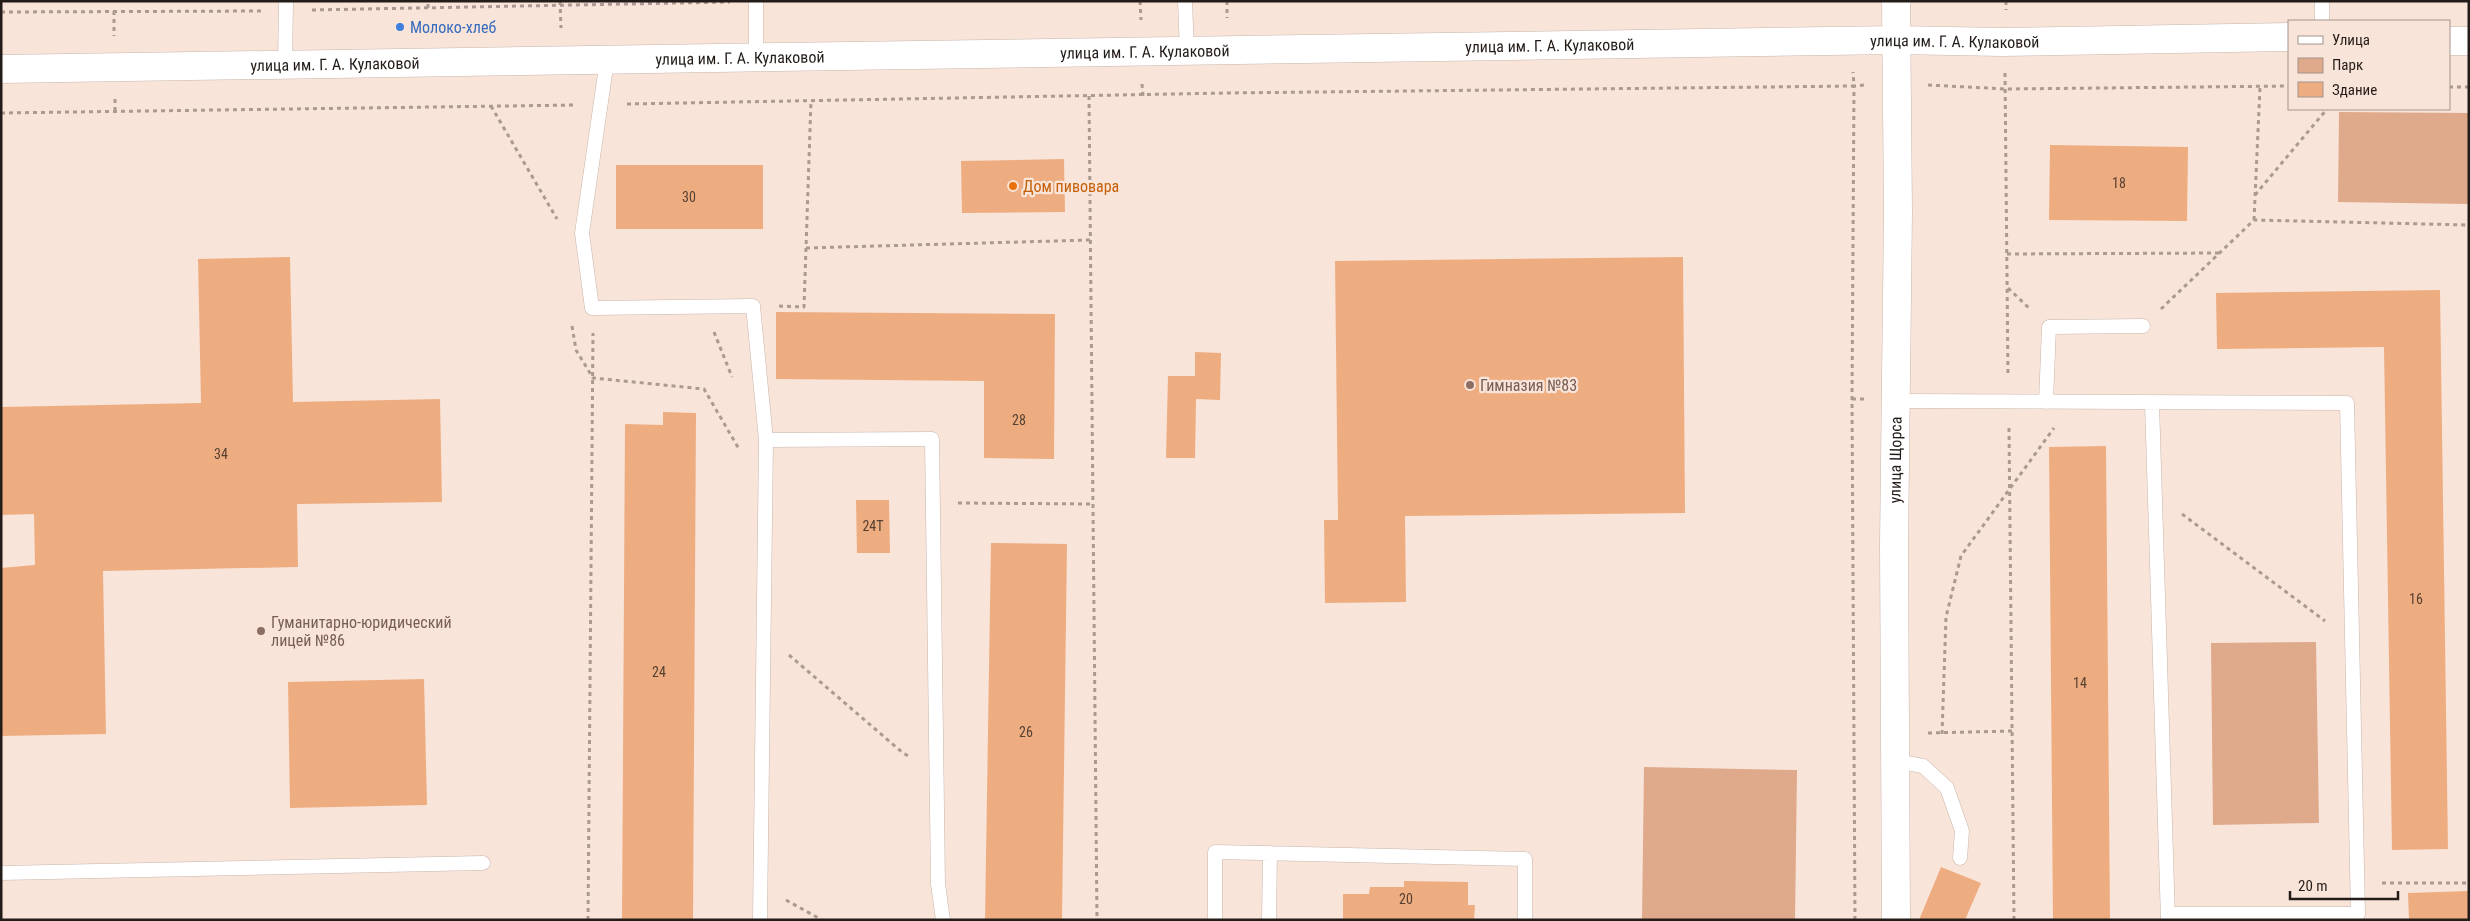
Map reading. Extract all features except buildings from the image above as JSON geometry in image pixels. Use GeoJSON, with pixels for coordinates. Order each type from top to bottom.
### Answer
{"type":"FeatureCollection","features":[{"type":"Feature","properties":{"kind":"street","name":"улица Щорса"},"geometry":{"type":"LineString","coordinates":[[1896,1],[1898,212],[1895,731],[1896,920]]}},
{"type":"Feature","properties":{"kind":"street","name":"улица им. Г. А. Кулаковой"},"geometry":{"type":"LineString","coordinates":[[1,69],[1896,40],[2002,42],[2288,37]]}},
{"type":"Feature","properties":{"kind":"street"},"geometry":{"type":"LineString","coordinates":[[2450,41],[2469,41]]}},
{"type":"Feature","properties":{"kind":"lane"},"geometry":{"type":"LineString","coordinates":[[285,64],[286,1]]}},
{"type":"Feature","properties":{"kind":"lane"},"geometry":{"type":"LineString","coordinates":[[756,1],[756,58]]}},
{"type":"Feature","properties":{"kind":"lane"},"geometry":{"type":"LineString","coordinates":[[1185,1],[1186,51]]}},
{"type":"Feature","properties":{"kind":"lane"},"geometry":{"type":"LineString","coordinates":[[2322,1],[2322,20]]}},
{"type":"Feature","properties":{"kind":"lane"},"geometry":{"type":"LineString","coordinates":[[607,60],[582,233],[592,308],[753,306],[766,440],[762,632],[760,920]]}},
{"type":"Feature","properties":{"kind":"lane"},"geometry":{"type":"LineString","coordinates":[[2046,402],[2049,327],[2143,326]]}},
{"type":"Feature","properties":{"kind":"lane"},"geometry":{"type":"LineString","coordinates":[[1896,401],[2008,403],[2046,402],[2347,403],[2358,914],[2168,917],[2152,403]]}},
{"type":"Feature","properties":{"kind":"lane"},"geometry":{"type":"LineString","coordinates":[[766,440],[932,439],[938,770],[938,884],[944,920]]}},
{"type":"Feature","properties":{"kind":"lane"},"geometry":{"type":"LineString","coordinates":[[1895,761],[1923,766],[1947,788],[1962,831],[1960,858]]}},
{"type":"Feature","properties":{"kind":"lane"},"geometry":{"type":"LineString","coordinates":[[1215,920],[1215,852],[1525,859],[1525,920]]}},
{"type":"Feature","properties":{"kind":"lane"},"geometry":{"type":"LineString","coordinates":[[1269,920],[1270,853]]}},
{"type":"Feature","properties":{"kind":"lane"},"geometry":{"type":"LineString","coordinates":[[1,873],[483,863]]}},
{"type":"Feature","properties":{"kind":"path"},"geometry":{"type":"LineString","coordinates":[[428,1],[428,8]]}},
{"type":"Feature","properties":{"kind":"path"},"geometry":{"type":"LineString","coordinates":[[461,1],[461,7]]}},
{"type":"Feature","properties":{"kind":"path"},"geometry":{"type":"LineString","coordinates":[[2006,1],[2006,25],[2002,42],[2006,88],[2014,920]]}},
{"type":"Feature","properties":{"kind":"path"},"geometry":{"type":"LineString","coordinates":[[560,5],[736,2]]}},
{"type":"Feature","properties":{"kind":"path"},"geometry":{"type":"LineString","coordinates":[[1,113],[1854,86]]}},
{"type":"Feature","properties":{"kind":"path"},"geometry":{"type":"LineString","coordinates":[[2006,88],[2288,86]]}},
{"type":"Feature","properties":{"kind":"path"},"geometry":{"type":"LineString","coordinates":[[2143,326],[2254,220],[2260,87]]}},
{"type":"Feature","properties":{"kind":"path"},"geometry":{"type":"LineString","coordinates":[[2450,87],[2469,87]]}},
{"type":"Feature","properties":{"kind":"path"},"geometry":{"type":"LineString","coordinates":[[1089,96],[1097,920]]}},
{"type":"Feature","properties":{"kind":"path"},"geometry":{"type":"LineString","coordinates":[[753,306],[804,307],[811,100]]}},
{"type":"Feature","properties":{"kind":"path"},"geometry":{"type":"LineString","coordinates":[[491,106],[558,220],[586,257]]}},
{"type":"Feature","properties":{"kind":"path"},"geometry":{"type":"LineString","coordinates":[[2255,195],[2326,110]]}},
{"type":"Feature","properties":{"kind":"path"},"geometry":{"type":"LineString","coordinates":[[2254,220],[2469,225]]}},
{"type":"Feature","properties":{"kind":"path"},"geometry":{"type":"LineString","coordinates":[[806,248],[1090,240]]}},
{"type":"Feature","properties":{"kind":"path"},"geometry":{"type":"LineString","coordinates":[[2007,254],[2220,253]]}},
{"type":"Feature","properties":{"kind":"path"},"geometry":{"type":"LineString","coordinates":[[2007,287],[2049,327]]}},
{"type":"Feature","properties":{"kind":"path"},"geometry":{"type":"LineString","coordinates":[[588,920],[592,308]]}},
{"type":"Feature","properties":{"kind":"path"},"geometry":{"type":"LineString","coordinates":[[593,378],[704,389],[742,455]]}},
{"type":"Feature","properties":{"kind":"path"},"geometry":{"type":"LineString","coordinates":[[1852,399],[1855,920]]}},
{"type":"Feature","properties":{"kind":"path"},"geometry":{"type":"LineString","coordinates":[[1942,734],[1946,617],[1961,556],[2055,428]]}},
{"type":"Feature","properties":{"kind":"path"},"geometry":{"type":"LineString","coordinates":[[2154,494],[2352,641]]}},
{"type":"Feature","properties":{"kind":"path"},"geometry":{"type":"LineString","coordinates":[[933,503],[1093,504]]}},
{"type":"Feature","properties":{"kind":"path"},"geometry":{"type":"LineString","coordinates":[[762,632],[903,753],[938,770]]}},
{"type":"Feature","properties":{"kind":"path"},"geometry":{"type":"LineString","coordinates":[[1895,731],[1942,734],[2012,731]]}},
{"type":"Feature","properties":{"kind":"path"},"geometry":{"type":"LineString","coordinates":[[2358,884],[2469,883]]}},
{"type":"Feature","properties":{"kind":"path"},"geometry":{"type":"LineString","coordinates":[[759,885],[822,920]]}},
{"type":"Feature","properties":{"kind":"green space"},"geometry":{"type":"Polygon","coordinates":[[[2339,112],[2469,113],[2469,204],[2338,202],[2339,112]]]}},
{"type":"Feature","properties":{"kind":"green space"},"geometry":{"type":"Polygon","coordinates":[[[2316,642],[2319,823],[2213,825],[2211,643],[2316,642]]]}},
{"type":"Feature","properties":{"kind":"green space"},"geometry":{"type":"Polygon","coordinates":[[[1644,767],[1797,770],[1795,920],[1642,920],[1644,767]]]}},
{"type":"Feature","properties":{"kind":"place","name":"Молоко-хлеб"},"geometry":{"type":"Point","coordinates":[400,27]}},
{"type":"Feature","properties":{"kind":"place","name":"Дом пивовара"},"geometry":{"type":"Point","coordinates":[1013,186]}},
{"type":"Feature","properties":{"kind":"place","name":"Гимназия №83"},"geometry":{"type":"Point","coordinates":[1470,385]}},
{"type":"Feature","properties":{"kind":"place","name":"Гуманитарно-юридический лицей №86"},"geometry":{"type":"Point","coordinates":[261,631]}}]}
